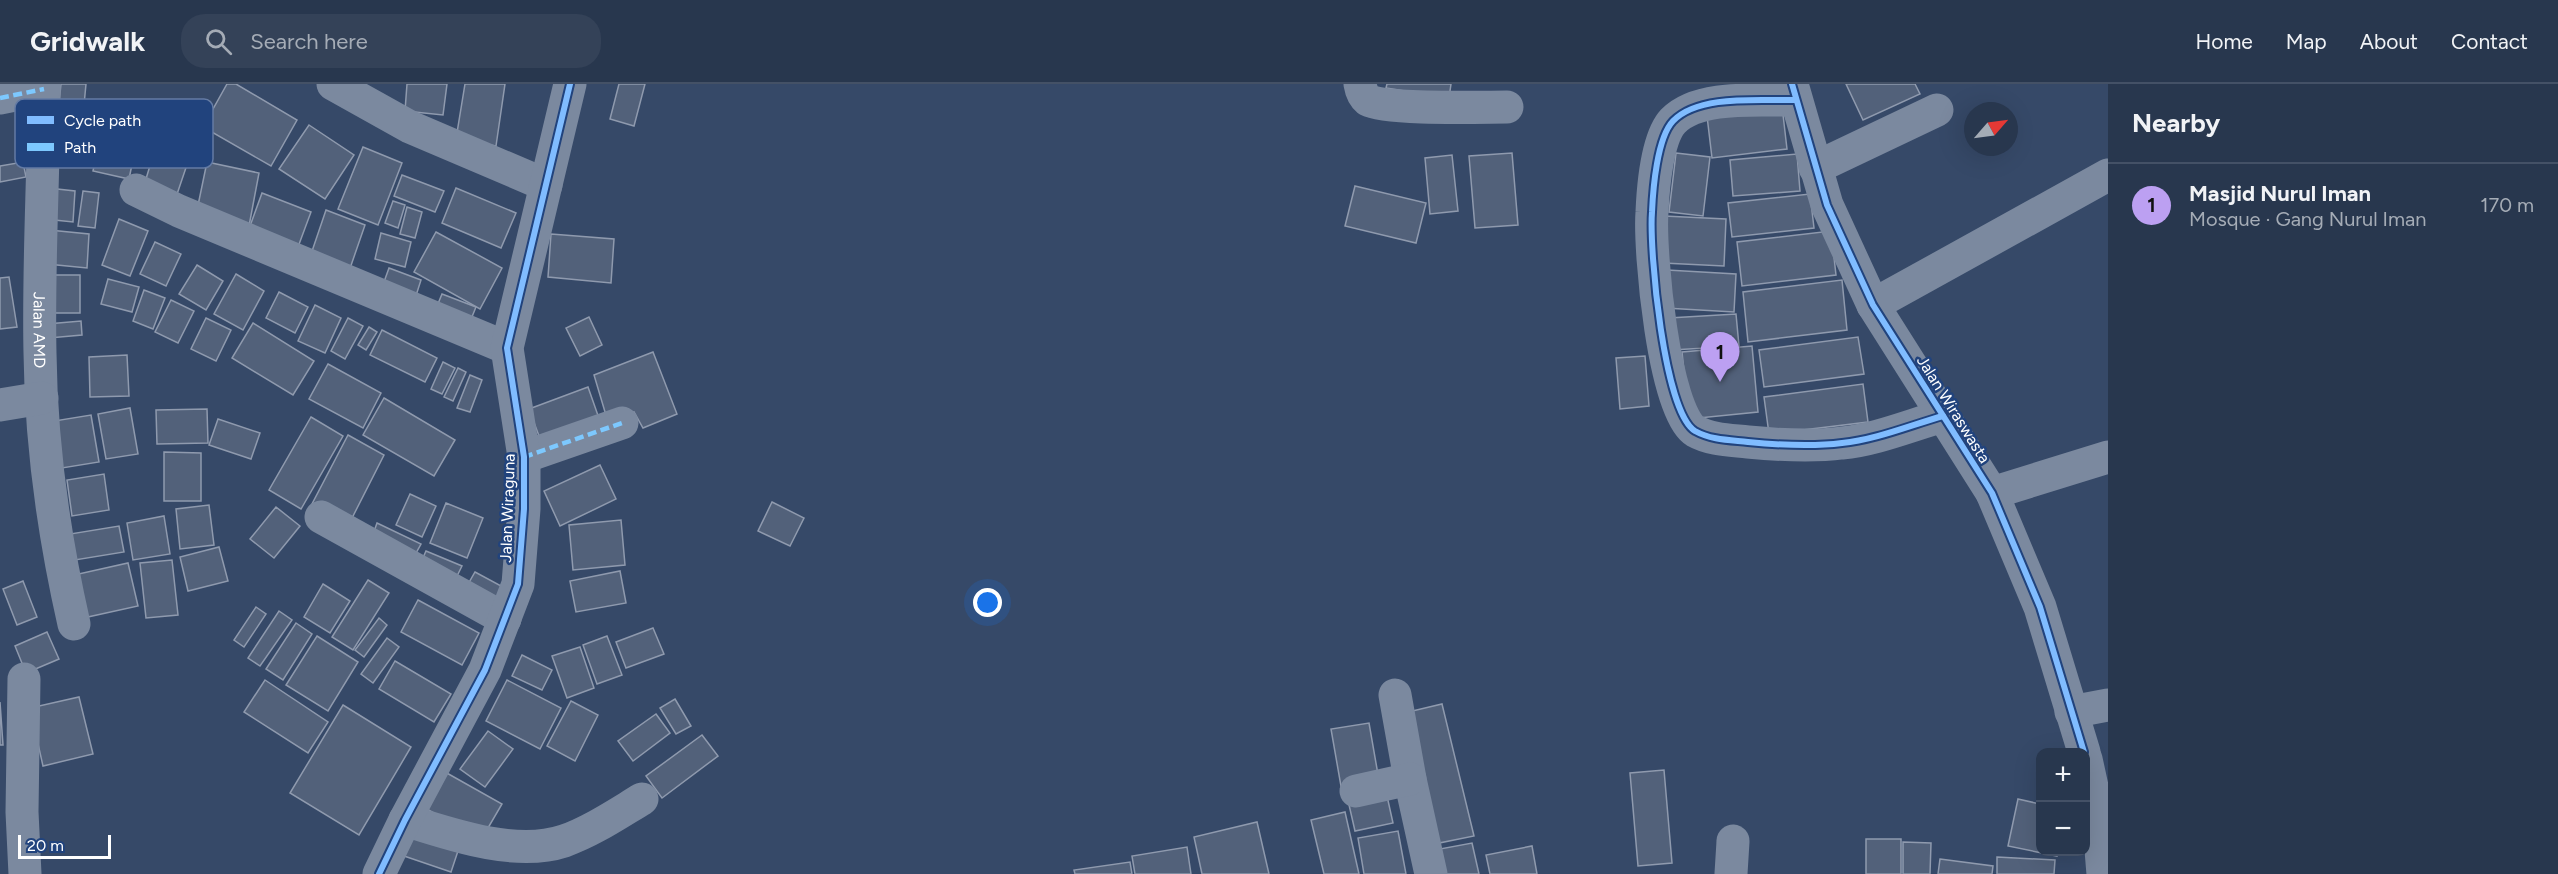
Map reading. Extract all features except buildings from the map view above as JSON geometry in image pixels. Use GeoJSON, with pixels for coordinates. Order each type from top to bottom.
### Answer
{"type":"FeatureCollection","features":[{"type":"Feature","properties":{"kind":"street"},"geometry":{"type":"LineString","coordinates":[[333,84],[410,127],[546,185]]}},
{"type":"Feature","properties":{"kind":"street","name":"Jalan Wiraguna"},"geometry":{"type":"LineString","coordinates":[[379,874],[405,820],[485,670],[518,584],[524,509],[524,457],[507,348],[570,84]]}},
{"type":"Feature","properties":{"kind":"street"},"geometry":{"type":"LineString","coordinates":[[1360,84],[1366,98],[1388,104],[1507,107]]}},
{"type":"Feature","properties":{"kind":"street"},"geometry":{"type":"LineString","coordinates":[[0,98],[44,86]]}},
{"type":"Feature","properties":{"kind":"street"},"geometry":{"type":"LineString","coordinates":[[1793,92],[1702,104],[1682,114],[1666,131],[1652,213],[1653,264],[1661,333],[1681,413],[1692,429],[1717,439],[1814,446],[1845,443],[1943,416]]}},
{"type":"Feature","properties":{"kind":"street","name":"Jalan Wiraswasta"},"geometry":{"type":"LineString","coordinates":[[1793,92],[1827,205],[1873,305],[1992,493],[2040,607],[2082,748]]}},
{"type":"Feature","properties":{"kind":"street"},"geometry":{"type":"LineString","coordinates":[[1815,168],[1937,110]]}},
{"type":"Feature","properties":{"kind":"street","name":"Jalan AMD"},"geometry":{"type":"LineString","coordinates":[[41,168],[40,353],[42,398],[54,518],[74,624]]}},
{"type":"Feature","properties":{"kind":"street"},"geometry":{"type":"LineString","coordinates":[[1873,305],[2108,175]]}},
{"type":"Feature","properties":{"kind":"street"},"geometry":{"type":"LineString","coordinates":[[136,190],[178,212],[507,348]]}},
{"type":"Feature","properties":{"kind":"street"},"geometry":{"type":"LineString","coordinates":[[0,405],[42,398]]}},
{"type":"Feature","properties":{"kind":"street"},"geometry":{"type":"LineString","coordinates":[[524,457],[622,423]]}},
{"type":"Feature","properties":{"kind":"street"},"geometry":{"type":"LineString","coordinates":[[1992,493],[2108,457]]}},
{"type":"Feature","properties":{"kind":"street"},"geometry":{"type":"LineString","coordinates":[[321,517],[505,619]]}},
{"type":"Feature","properties":{"kind":"street"},"geometry":{"type":"LineString","coordinates":[[24,679],[22,812],[25,874]]}},
{"type":"Feature","properties":{"kind":"street"},"geometry":{"type":"LineString","coordinates":[[1395,695],[1410,779],[1431,874]]}},
{"type":"Feature","properties":{"kind":"street"},"geometry":{"type":"LineString","coordinates":[[2071,712],[2108,705]]}},
{"type":"Feature","properties":{"kind":"street"},"geometry":{"type":"LineString","coordinates":[[1356,791],[1410,779]]}},
{"type":"Feature","properties":{"kind":"street"},"geometry":{"type":"LineString","coordinates":[[2090,780],[2098,814],[2103,874]]}},
{"type":"Feature","properties":{"kind":"street"},"geometry":{"type":"LineString","coordinates":[[405,820],[484,842],[540,846],[564,841],[587,831],[642,799]]}},
{"type":"Feature","properties":{"kind":"street"},"geometry":{"type":"LineString","coordinates":[[1731,874],[1733,841]]}},
{"type":"Feature","properties":{"kind":"marked path"},"geometry":{"type":"LineString","coordinates":[[0,98],[44,89]]}},
{"type":"Feature","properties":{"kind":"marked path"},"geometry":{"type":"LineString","coordinates":[[524,457],[622,423]]}},
{"type":"Feature","properties":{"kind":"cycle path"},"geometry":{"type":"LineString","coordinates":[[379,874],[405,820],[485,670],[518,584],[524,509],[524,457],[507,348],[570,84]]}},
{"type":"Feature","properties":{"kind":"cycle path"},"geometry":{"type":"LineString","coordinates":[[1792,84],[1827,205],[1873,305],[1992,493],[2040,607],[2083,748]]}},
{"type":"Feature","properties":{"kind":"cycle path"},"geometry":{"type":"LineString","coordinates":[[1795,100],[1731,101],[1698,106],[1684,112],[1673,121],[1663,139],[1653,190],[1653,260],[1667,363],[1684,418],[1695,431],[1714,438],[1783,445],[1807,445],[1867,439],[1943,416]]}},
{"type":"Feature","properties":{"kind":"place","name":"Masjid Nurul Iman"},"geometry":{"type":"Point","coordinates":[1720,382]}}]}
